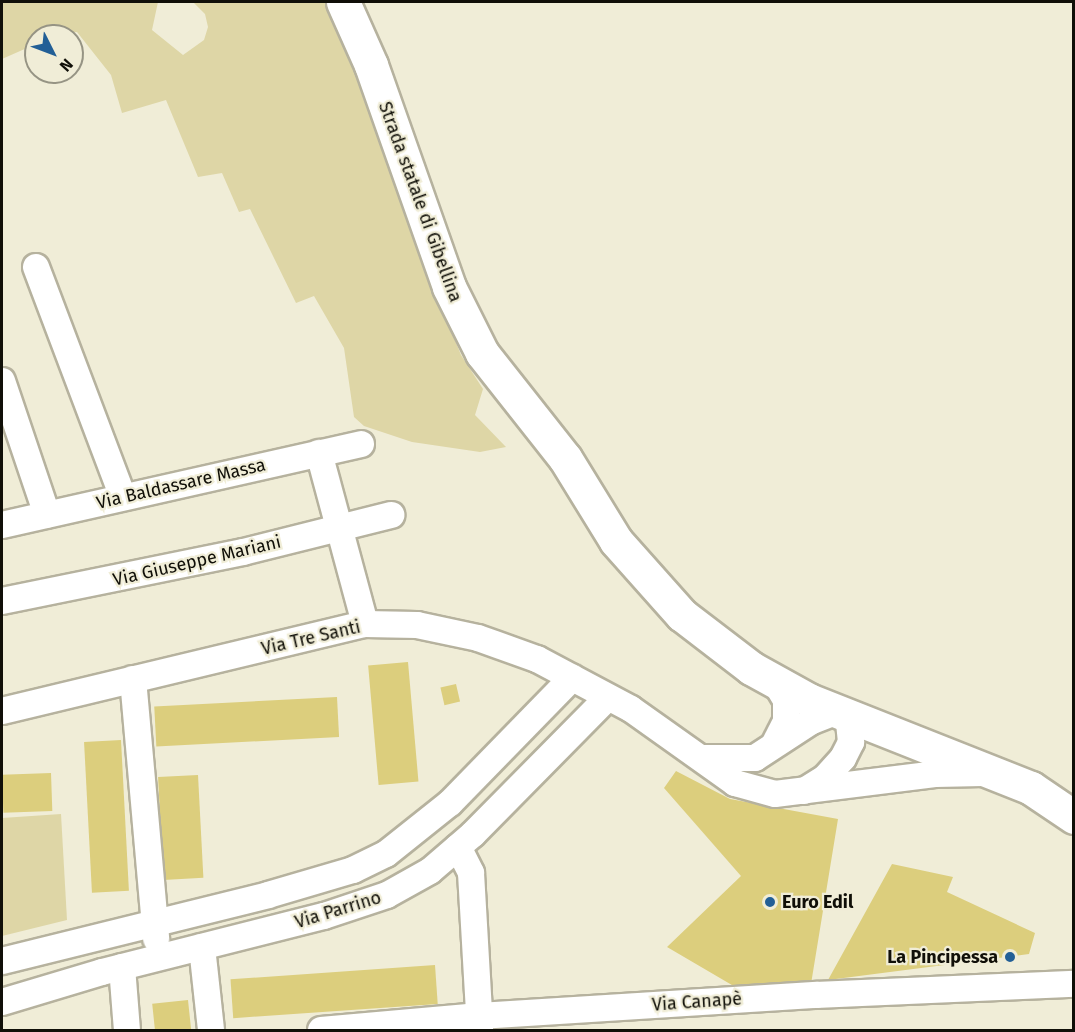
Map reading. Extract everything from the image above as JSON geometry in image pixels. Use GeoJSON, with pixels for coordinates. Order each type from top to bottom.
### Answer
{"type":"FeatureCollection","features":[{"type":"Feature","properties":{"kind":"main road","name":"Strada statale di Gibellina"},"geometry":{"type":"LineString","coordinates":[[344,2],[371,65],[449,287],[477,344],[565,458],[616,541],[682,615],[751,668],[775,682],[1031,788],[1074,817]]}},
{"type":"Feature","properties":{"kind":"street"},"geometry":{"type":"LineString","coordinates":[[36,267],[123,497]]}},
{"type":"Feature","properties":{"kind":"street"},"geometry":{"type":"LineString","coordinates":[[2,381],[47,515]]}},
{"type":"Feature","properties":{"kind":"street","name":"Via Baldassare Massa"},"geometry":{"type":"LineString","coordinates":[[2,525],[361,444]]}},
{"type":"Feature","properties":{"kind":"street"},"geometry":{"type":"LineString","coordinates":[[319,453],[365,624]]}},
{"type":"Feature","properties":{"kind":"street","name":"Via Giuseppe Mariani"},"geometry":{"type":"LineString","coordinates":[[2,601],[44,595],[391,515]]}},
{"type":"Feature","properties":{"kind":"street","name":"Via Tre Santi"},"geometry":{"type":"LineString","coordinates":[[2,711],[365,624],[417,625],[478,638],[537,659],[608,697],[703,758],[735,783],[775,795],[935,774],[993,773]]}},
{"type":"Feature","properties":{"kind":"street","name":"Via Parrino"},"geometry":{"type":"LineString","coordinates":[[2,961],[300,886],[353,870],[386,854],[450,803],[572,678]]}},
{"type":"Feature","properties":{"kind":"street"},"geometry":{"type":"LineString","coordinates":[[133,680],[158,958]]}},
{"type":"Feature","properties":{"kind":"street"},"geometry":{"type":"LineString","coordinates":[[775,682],[786,700],[786,721],[775,743]]}},
{"type":"Feature","properties":{"kind":"street","name":"Via Parrino"},"geometry":{"type":"LineString","coordinates":[[2,1002],[122,967],[324,916],[387,895],[430,871],[458,847],[528,782],[608,697]]}},
{"type":"Feature","properties":{"kind":"street"},"geometry":{"type":"LineString","coordinates":[[703,758],[755,758],[775,743],[843,712],[851,742],[843,758],[825,778],[804,791]]}},
{"type":"Feature","properties":{"kind":"street"},"geometry":{"type":"LineString","coordinates":[[458,847],[471,873],[479,1023]]}},
{"type":"Feature","properties":{"kind":"street"},"geometry":{"type":"LineString","coordinates":[[201,947],[211,1030]]}},
{"type":"Feature","properties":{"kind":"street"},"geometry":{"type":"LineString","coordinates":[[122,967],[128,1030]]}},
{"type":"Feature","properties":{"kind":"street","name":"Via Canapè"},"geometry":{"type":"LineString","coordinates":[[321,1030],[479,1023],[818,994],[1074,984]]}},
{"type":"Feature","properties":{"kind":"shaded area"},"geometry":{"type":"Polygon","coordinates":[[[2,2],[158,2],[152,30],[183,55],[204,40],[208,27],[205,14],[193,2],[332,2],[425,265],[461,355],[483,389],[475,415],[506,447],[480,452],[412,442],[364,426],[354,417],[344,348],[314,296],[296,303],[250,209],[239,212],[222,173],[198,177],[166,100],[122,113],[111,75],[84,41],[84,24],[24,24],[24,49],[2,59],[2,2]]]}},
{"type":"Feature","properties":{"kind":"shaded area"},"geometry":{"type":"Polygon","coordinates":[[[61,814],[67,920],[2,936],[2,818],[61,814]]]}},
{"type":"Feature","properties":{"kind":"building"},"geometry":{"type":"Polygon","coordinates":[[[408,662],[418,782],[379,785],[368,665],[408,662]]]}},
{"type":"Feature","properties":{"kind":"building"},"geometry":{"type":"Polygon","coordinates":[[[456,684],[460,702],[444,705],[440,688],[456,684]]]}},
{"type":"Feature","properties":{"kind":"building"},"geometry":{"type":"Polygon","coordinates":[[[337,697],[339,737],[156,747],[154,707],[337,697]]]}},
{"type":"Feature","properties":{"kind":"building"},"geometry":{"type":"Polygon","coordinates":[[[121,740],[129,891],[92,893],[84,742],[121,740]]]}},
{"type":"Feature","properties":{"kind":"building","name":"Euro Edil"},"geometry":{"type":"Polygon","coordinates":[[[676,771],[730,799],[838,819],[811,984],[737,988],[667,947],[741,876],[664,788],[676,771]]]}},
{"type":"Feature","properties":{"kind":"building"},"geometry":{"type":"Polygon","coordinates":[[[51,773],[52,811],[3,813],[2,775],[51,773]]]}},
{"type":"Feature","properties":{"kind":"building"},"geometry":{"type":"Polygon","coordinates":[[[198,775],[203,878],[163,880],[158,777],[198,775]]]}},
{"type":"Feature","properties":{"kind":"building"},"geometry":{"type":"Polygon","coordinates":[[[892,864],[953,877],[947,892],[1035,933],[1029,954],[828,980],[892,864]]]}},
{"type":"Feature","properties":{"kind":"building"},"geometry":{"type":"Polygon","coordinates":[[[435,965],[438,1004],[233,1018],[230,979],[435,965]]]}},
{"type":"Feature","properties":{"kind":"building"},"geometry":{"type":"Polygon","coordinates":[[[188,1000],[191,1030],[155,1030],[152,1004],[188,1000]]]}},
{"type":"Feature","properties":{"kind":"place","name":"Euro Edil"},"geometry":{"type":"Point","coordinates":[770,902]}},
{"type":"Feature","properties":{"kind":"place","name":"La Pincipessa"},"geometry":{"type":"Point","coordinates":[1010,957]}}]}
